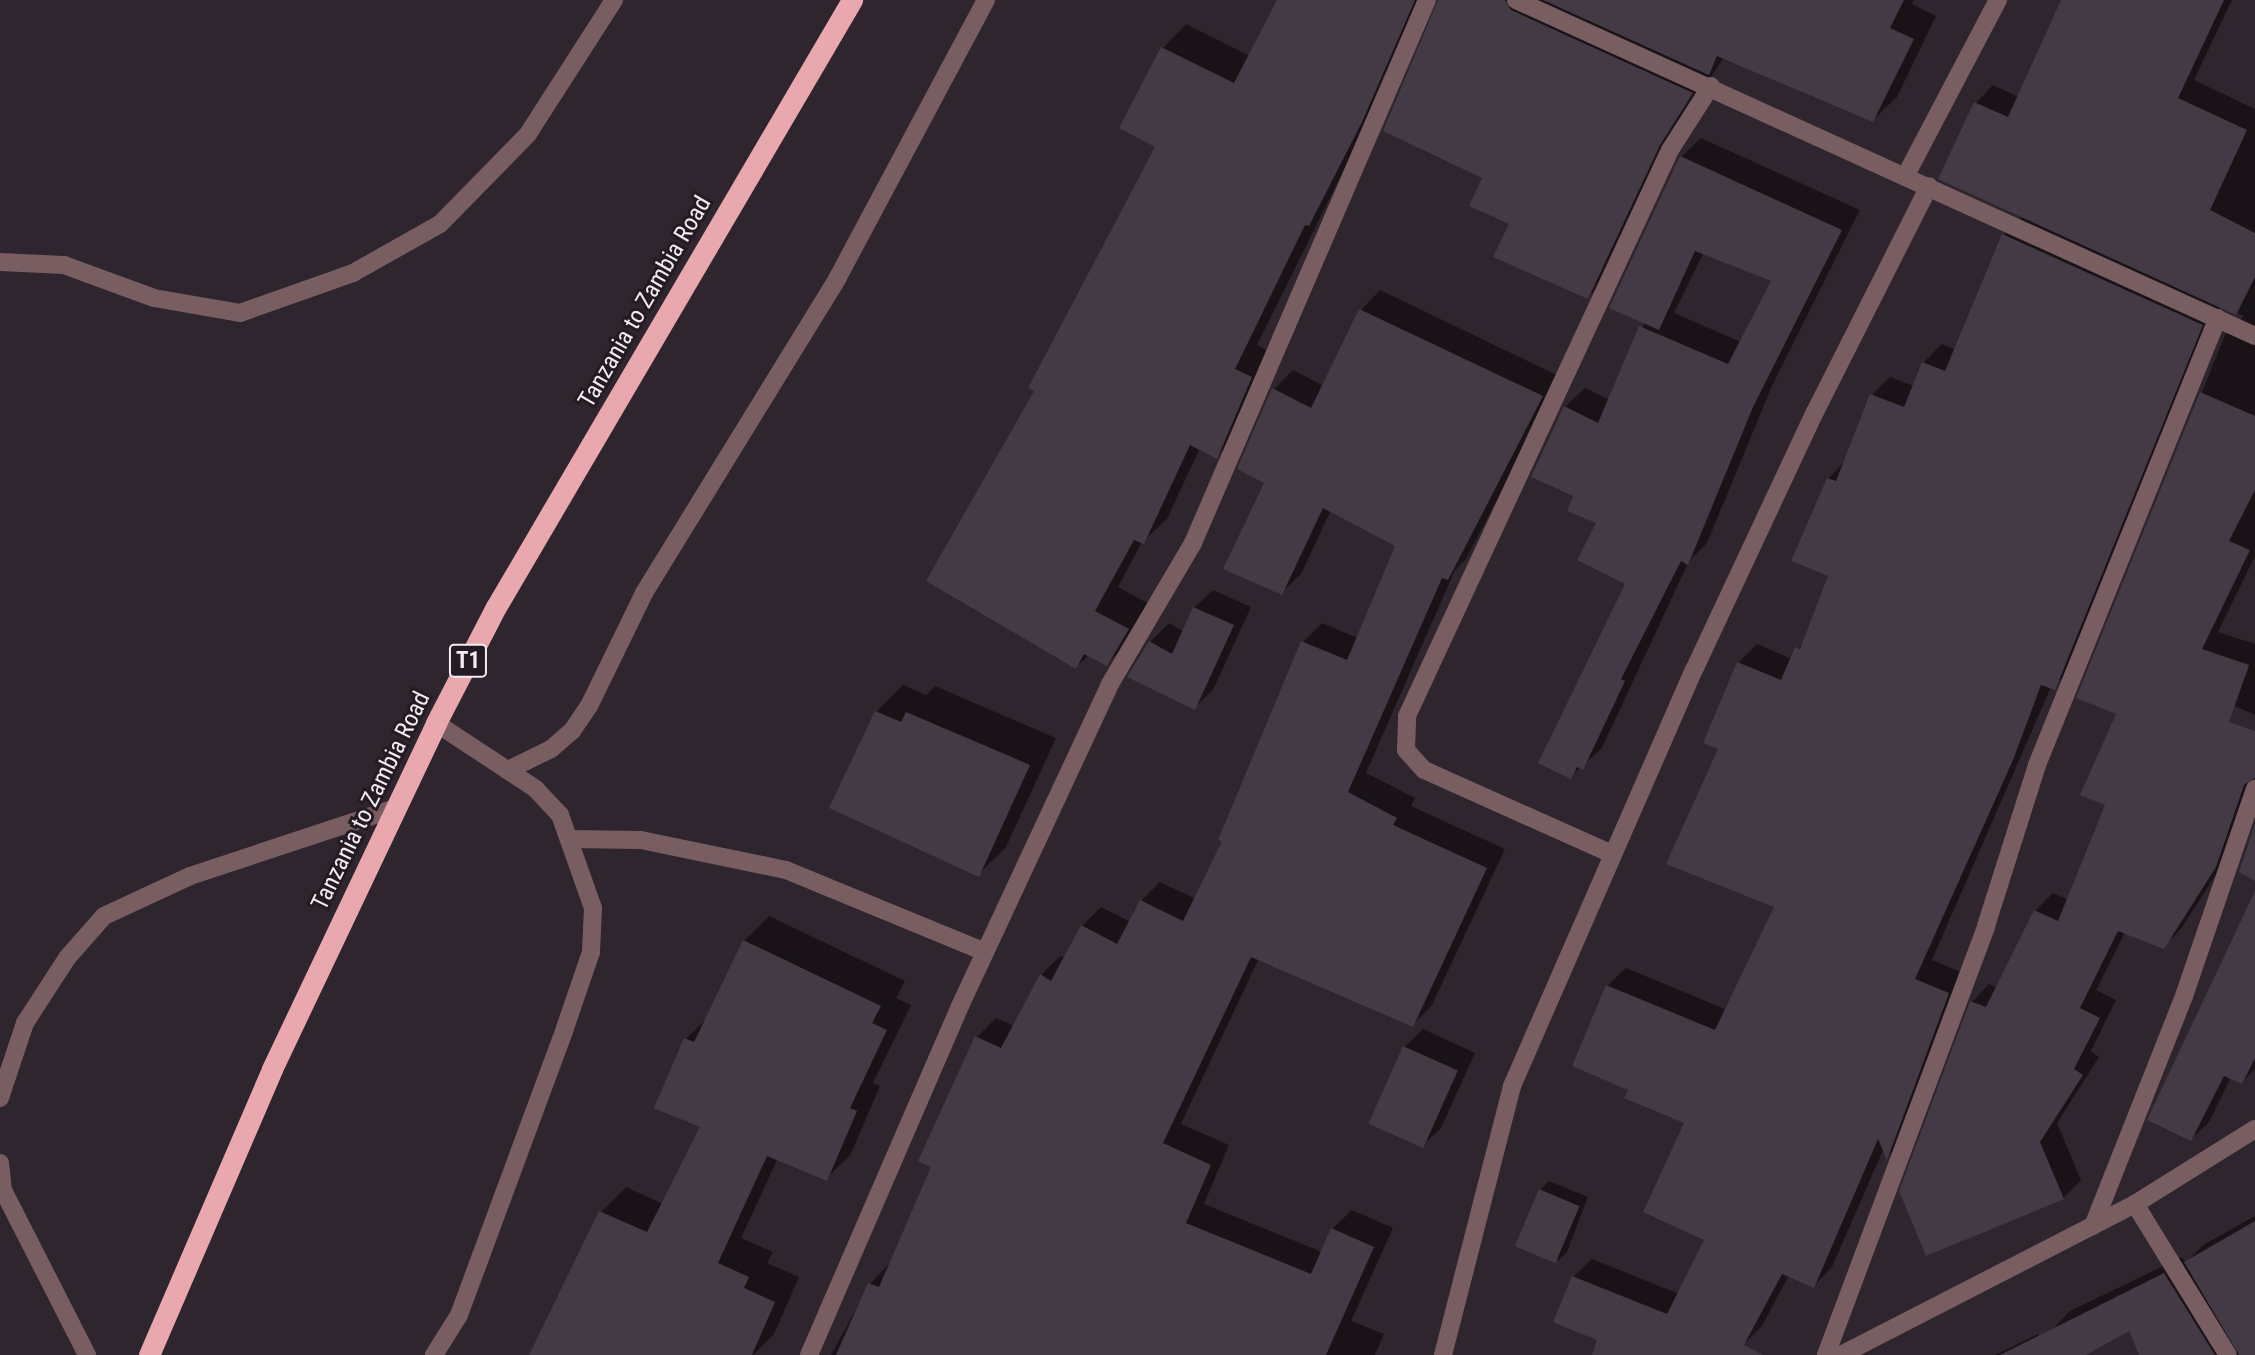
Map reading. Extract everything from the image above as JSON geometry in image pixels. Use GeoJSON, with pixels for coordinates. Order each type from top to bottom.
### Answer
{"type":"FeatureCollection","features":[{"type":"Feature","properties":{"kind":"highway","name":"Tanzania to Zambia Road"},"geometry":{"type":"LineString","coordinates":[[149,1355],[272,1069],[436,723],[496,607],[852,0]]}},
{"type":"Feature","properties":{"kind":"street"},"geometry":{"type":"LineString","coordinates":[[0,262],[64,265],[154,298],[240,313],[353,273],[440,224],[528,134],[614,0]]}},
{"type":"Feature","properties":{"kind":"street"},"geometry":{"type":"LineString","coordinates":[[508,770],[551,749],[572,731],[589,706],[664,560],[837,279],[986,0]]}},
{"type":"Feature","properties":{"kind":"street"},"geometry":{"type":"LineString","coordinates":[[809,1355],[838,1279],[985,952],[1110,684],[1193,543],[1427,0]]}},
{"type":"Feature","properties":{"kind":"street"},"geometry":{"type":"LineString","coordinates":[[1516,0],[1711,86],[2255,336]]}},
{"type":"Feature","properties":{"kind":"street"},"geometry":{"type":"LineString","coordinates":[[1906,175],[1998,0]]}},
{"type":"Feature","properties":{"kind":"street"},"geometry":{"type":"LineString","coordinates":[[1612,853],[1424,770],[1406,750],[1408,716],[1670,150],[1711,86]]}},
{"type":"Feature","properties":{"kind":"street"},"geometry":{"type":"LineString","coordinates":[[1443,1355],[1513,1086],[1612,853],[1815,412],[1929,186]]}},
{"type":"Feature","properties":{"kind":"street"},"geometry":{"type":"LineString","coordinates":[[1825,1355],[1986,926],[2037,765],[2218,318]]}},
{"type":"Feature","properties":{"kind":"street"},"geometry":{"type":"LineString","coordinates":[[434,1355],[458,1315],[591,952],[593,908],[559,815],[536,789],[436,723]]}},
{"type":"Feature","properties":{"kind":"street"},"geometry":{"type":"LineString","coordinates":[[2093,1226],[2184,996],[2255,789]]}},
{"type":"Feature","properties":{"kind":"street"},"geometry":{"type":"LineString","coordinates":[[0,1098],[25,1023],[67,958],[104,916],[190,876],[396,808]]}},
{"type":"Feature","properties":{"kind":"street"},"geometry":{"type":"LineString","coordinates":[[570,839],[641,840],[786,870],[985,952]]}},
{"type":"Feature","properties":{"kind":"street"},"geometry":{"type":"LineString","coordinates":[[1841,1355],[2135,1204],[2255,1129]]}},
{"type":"Feature","properties":{"kind":"street"},"geometry":{"type":"LineString","coordinates":[[0,1163],[3,1189],[87,1355]]}},
{"type":"Feature","properties":{"kind":"street"},"geometry":{"type":"LineString","coordinates":[[2135,1204],[2228,1355]]}},
{"type":"Feature","properties":{"kind":"building"},"geometry":{"type":"Polygon","coordinates":[[[1277,0],[1415,0],[1362,122],[1309,226],[1305,225],[1235,369],[1252,377],[1217,459],[1190,445],[1144,544],[1134,540],[1095,611],[1129,629],[1107,666],[1084,654],[1076,669],[926,581],[1034,391],[1028,388],[1155,147],[1119,128],[1161,47],[1234,83],[1277,0]]]}},
{"type":"Feature","properties":{"kind":"building"},"geometry":{"type":"Polygon","coordinates":[[[1438,0],[1505,0],[1511,10],[1693,93],[1660,145],[1588,299],[1493,257],[1509,224],[1469,206],[1482,178],[1383,131],[1438,0]]]}},
{"type":"Feature","properties":{"kind":"building"},"geometry":{"type":"Polygon","coordinates":[[[1543,0],[1904,0],[1890,28],[1914,39],[1873,122],[1717,56],[1709,75],[1543,0]]]}},
{"type":"Feature","properties":{"kind":"building"},"geometry":{"type":"Polygon","coordinates":[[[2061,0],[2224,0],[2178,98],[2247,130],[2210,210],[2255,233],[2255,277],[2236,315],[1938,179],[1974,102],[2008,117],[2061,0]]]}},
{"type":"Feature","properties":{"kind":"building"},"geometry":{"type":"Polygon","coordinates":[[[1680,156],[1842,230],[1753,407],[1688,565],[1681,561],[1621,679],[1625,681],[1583,770],[1577,767],[1571,779],[1538,763],[1625,584],[1577,560],[1596,523],[1567,511],[1573,496],[1531,477],[1564,406],[1598,423],[1639,326],[1728,364],[1771,281],[1695,251],[1659,330],[1609,308],[1680,156]]]}},
{"type":"Feature","properties":{"kind":"building"},"geometry":{"type":"Polygon","coordinates":[[[2002,234],[2203,325],[2055,690],[2041,685],[2013,760],[1915,979],[1949,993],[1887,1160],[1878,1139],[1814,1288],[1782,1274],[1744,1345],[1763,1355],[1592,1355],[1597,1340],[1553,1322],[1572,1276],[1667,1314],[1704,1240],[1643,1212],[1684,1123],[1624,1098],[1628,1090],[1572,1066],[1606,985],[1715,1030],[1774,907],[1666,864],[1718,749],[1703,743],[1737,662],[1781,680],[1795,647],[1800,649],[1828,576],[1791,561],[1827,478],[1836,481],[1870,394],[1904,407],[1922,362],[1945,371],[2002,234]]]}},
{"type":"Feature","properties":{"kind":"building"},"geometry":{"type":"Polygon","coordinates":[[[1359,309],[1543,396],[1448,580],[1442,578],[1348,792],[1397,818],[1393,825],[1487,868],[1413,1027],[1251,957],[1163,1143],[1211,1165],[1186,1223],[1311,1274],[1331,1228],[1374,1247],[1326,1355],[836,1355],[868,1283],[879,1287],[931,1167],[918,1161],[975,1036],[1001,1048],[1040,974],[1051,981],[1081,925],[1117,944],[1140,900],[1183,921],[1222,841],[1218,840],[1301,641],[1347,660],[1395,546],[1323,508],[1282,595],[1223,569],[1264,483],[1237,469],[1272,388],[1311,408],[1359,309]]]}},
{"type":"Feature","properties":{"kind":"building"},"geometry":{"type":"Polygon","coordinates":[[[2200,392],[2255,416],[2255,490],[2229,541],[2250,550],[2202,649],[2249,665],[2229,722],[2255,731],[2255,778],[2244,785],[2216,867],[2164,949],[2118,931],[2080,1008],[2100,1018],[2074,1069],[2083,1075],[2040,1142],[2064,1199],[1926,1256],[1899,1191],[1970,1001],[1986,1007],[2034,910],[2058,921],[2105,805],[2080,795],[2116,714],[2076,698],[2200,392]]]}},
{"type":"Feature","properties":{"kind":"building"},"geometry":{"type":"Polygon","coordinates":[[[1193,607],[1234,625],[1195,710],[1127,677],[1149,641],[1172,654],[1193,607]]]}},
{"type":"Feature","properties":{"kind":"building"},"geometry":{"type":"Polygon","coordinates":[[[875,711],[901,722],[906,712],[1030,765],[979,877],[829,808],[875,711]]]}},
{"type":"Feature","properties":{"kind":"building"},"geometry":{"type":"Polygon","coordinates":[[[2255,824],[2255,881],[2239,872],[2255,824]]]}},
{"type":"Feature","properties":{"kind":"building"},"geometry":{"type":"Polygon","coordinates":[[[2255,891],[2255,1058],[2242,1084],[2224,1076],[2191,1141],[2147,1120],[2255,891]]]}},
{"type":"Feature","properties":{"kind":"building"},"geometry":{"type":"Polygon","coordinates":[[[743,940],[881,1006],[872,1023],[887,1030],[850,1108],[857,1111],[827,1181],[767,1156],[718,1263],[749,1277],[744,1288],[775,1302],[752,1355],[529,1355],[599,1211],[647,1232],[700,1127],[654,1108],[684,1038],[694,1042],[743,940]]]}},
{"type":"Feature","properties":{"kind":"building"},"geometry":{"type":"Polygon","coordinates":[[[1403,1046],[1458,1070],[1423,1148],[1368,1124],[1403,1046]]]}},
{"type":"Feature","properties":{"kind":"building"},"geometry":{"type":"Polygon","coordinates":[[[1539,1189],[1580,1206],[1555,1263],[1515,1246],[1539,1189]]]}},
{"type":"Feature","properties":{"kind":"building"},"geometry":{"type":"Polygon","coordinates":[[[2255,1221],[2255,1355],[2239,1355],[2184,1262],[2255,1221]]]}},
{"type":"Feature","properties":{"kind":"building"},"geometry":{"type":"Polygon","coordinates":[[[2164,1273],[2215,1355],[2139,1355],[2129,1331],[2086,1355],[2000,1355],[2164,1273]]]}}]}
